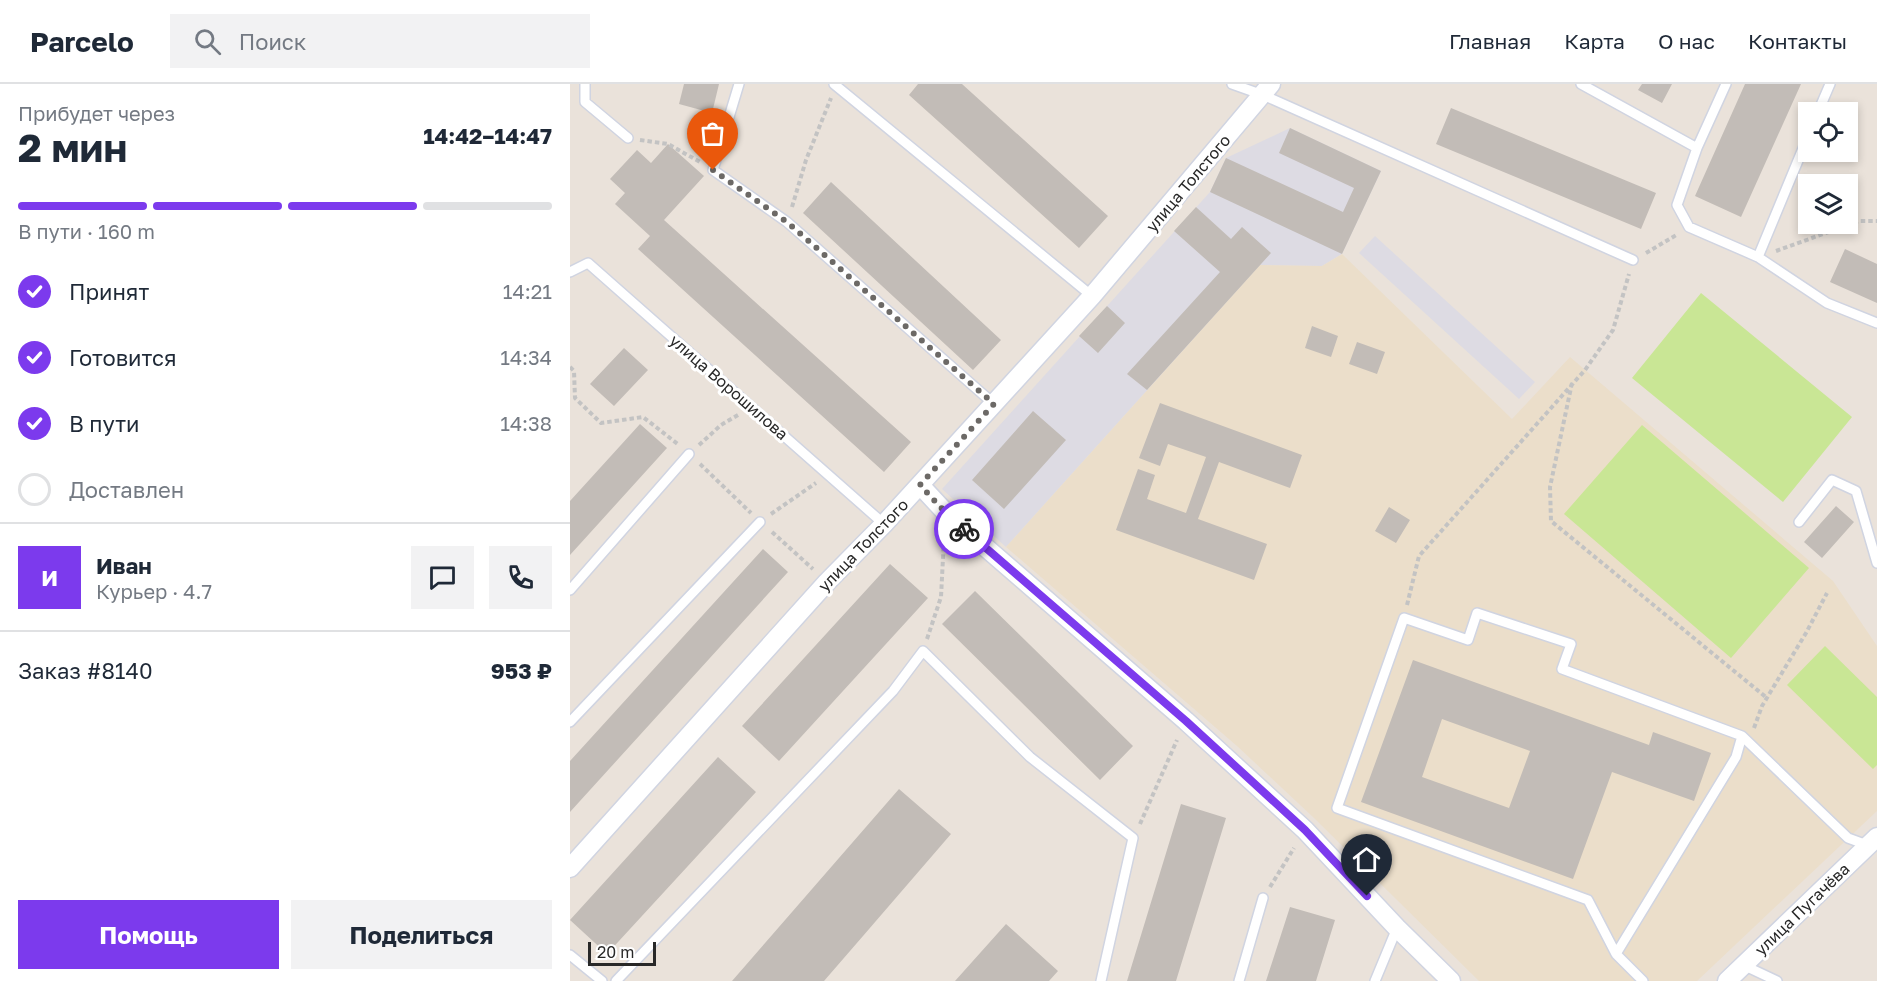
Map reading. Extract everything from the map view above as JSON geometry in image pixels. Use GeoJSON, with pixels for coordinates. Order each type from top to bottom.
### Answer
{"type":"FeatureCollection","features":[{"type":"Feature","properties":{"kind":"street","name":"улица Толстого"},"geometry":{"type":"LineString","coordinates":[[570,867],[827,582],[884,524],[1092,296],[1267,89]]}},
{"type":"Feature","properties":{"kind":"street"},"geometry":{"type":"LineString","coordinates":[[920,485],[946,513],[1186,721],[1305,830],[1450,981]]}},
{"type":"Feature","properties":{"kind":"street","name":"улица Пугачёва"},"geometry":{"type":"LineString","coordinates":[[1727,981],[1872,841]]}},
{"type":"Feature","properties":{"kind":"lane"},"geometry":{"type":"LineString","coordinates":[[585,84],[585,102],[628,138]]}},
{"type":"Feature","properties":{"kind":"lane"},"geometry":{"type":"LineString","coordinates":[[740,84],[713,170],[787,222],[994,404]]}},
{"type":"Feature","properties":{"kind":"lane"},"geometry":{"type":"LineString","coordinates":[[1232,84],[1267,89],[1634,260]]}},
{"type":"Feature","properties":{"kind":"lane"},"geometry":{"type":"LineString","coordinates":[[1581,84],[1697,148]]}},
{"type":"Feature","properties":{"kind":"lane"},"geometry":{"type":"LineString","coordinates":[[1726,84],[1697,148],[1677,206],[1689,227],[1758,257],[1827,303],[1877,323]]}},
{"type":"Feature","properties":{"kind":"lane"},"geometry":{"type":"LineString","coordinates":[[1822,102],[1830,84]]}},
{"type":"Feature","properties":{"kind":"lane"},"geometry":{"type":"LineString","coordinates":[[835,85],[1092,296]]}},
{"type":"Feature","properties":{"kind":"lane"},"geometry":{"type":"LineString","coordinates":[[1758,257],[1798,161]]}},
{"type":"Feature","properties":{"kind":"lane","name":"улица Ворошилова"},"geometry":{"type":"LineString","coordinates":[[570,272],[588,263],[884,524]]}},
{"type":"Feature","properties":{"kind":"lane"},"geometry":{"type":"LineString","coordinates":[[570,590],[689,454]]}},
{"type":"Feature","properties":{"kind":"lane"},"geometry":{"type":"LineString","coordinates":[[1799,522],[1832,480],[1856,490],[1877,562]]}},
{"type":"Feature","properties":{"kind":"lane"},"geometry":{"type":"LineString","coordinates":[[570,722],[760,522]]}},
{"type":"Feature","properties":{"kind":"lane"},"geometry":{"type":"LineString","coordinates":[[1643,981],[1616,954],[1588,900],[1337,808],[1404,618],[1468,640],[1477,613],[1571,644],[1562,669],[1745,739],[1848,838],[1872,841]]}},
{"type":"Feature","properties":{"kind":"lane"},"geometry":{"type":"LineString","coordinates":[[616,981],[893,691],[923,651],[1030,757],[1133,838],[1101,981]]}},
{"type":"Feature","properties":{"kind":"lane"},"geometry":{"type":"LineString","coordinates":[[1616,954],[1745,739]]}},
{"type":"Feature","properties":{"kind":"lane"},"geometry":{"type":"LineString","coordinates":[[1239,981],[1263,898]]}},
{"type":"Feature","properties":{"kind":"lane"},"geometry":{"type":"LineString","coordinates":[[1375,981],[1397,928]]}},
{"type":"Feature","properties":{"kind":"lane"},"geometry":{"type":"LineString","coordinates":[[570,955],[602,981]]}},
{"type":"Feature","properties":{"kind":"lane"},"geometry":{"type":"LineString","coordinates":[[1743,965],[1777,981]]}},
{"type":"Feature","properties":{"kind":"path"},"geometry":{"type":"LineString","coordinates":[[787,222],[806,160],[835,85]]}},
{"type":"Feature","properties":{"kind":"path"},"geometry":{"type":"LineString","coordinates":[[628,138],[668,144],[713,170]]}},
{"type":"Feature","properties":{"kind":"path"},"geometry":{"type":"LineString","coordinates":[[1758,257],[1859,221],[1877,221]]}},
{"type":"Feature","properties":{"kind":"path"},"geometry":{"type":"LineString","coordinates":[[1404,618],[1419,556],[1585,370],[1613,330],[1634,260],[1689,227]]}},
{"type":"Feature","properties":{"kind":"path"},"geometry":{"type":"LineString","coordinates":[[1572,383],[1550,487],[1551,521],[1767,698]]}},
{"type":"Feature","properties":{"kind":"path"},"geometry":{"type":"LineString","coordinates":[[689,454],[721,425],[751,407]]}},
{"type":"Feature","properties":{"kind":"path"},"geometry":{"type":"LineString","coordinates":[[760,522],[828,475]]}},
{"type":"Feature","properties":{"kind":"path"},"geometry":{"type":"LineString","coordinates":[[923,651],[940,597],[946,513]]}},
{"type":"Feature","properties":{"kind":"path"},"geometry":{"type":"LineString","coordinates":[[1745,739],[1827,593]]}},
{"type":"Feature","properties":{"kind":"path"},"geometry":{"type":"LineString","coordinates":[[1133,838],[1186,721]]}},
{"type":"Feature","properties":{"kind":"shaded area"},"geometry":{"type":"Polygon","coordinates":[[[1290,128],[1381,171],[1342,254],[1322,266],[1260,265],[1006,547],[942,489],[1210,192],[1226,158],[1290,128]]]}},
{"type":"Feature","properties":{"kind":"shaded area"},"geometry":{"type":"Polygon","coordinates":[[[1375,236],[1535,382],[1519,399],[1359,253],[1375,236]]]}},
{"type":"Feature","properties":{"kind":"shaded area"},"geometry":{"type":"Polygon","coordinates":[[[1342,254],[1512,419],[1570,357],[1833,581],[1877,646],[1877,811],[1697,981],[1479,981],[1314,818],[1237,746],[1006,547],[1260,265],[1322,266],[1342,254]]]}},
{"type":"Feature","properties":{"kind":"green space"},"geometry":{"type":"Polygon","coordinates":[[[1701,293],[1852,417],[1783,502],[1632,378],[1701,293]]]}},
{"type":"Feature","properties":{"kind":"green space"},"geometry":{"type":"Polygon","coordinates":[[[1642,425],[1809,568],[1731,658],[1564,514],[1642,425]]]}},
{"type":"Feature","properties":{"kind":"green space"},"geometry":{"type":"Polygon","coordinates":[[[1825,646],[1877,697],[1877,765],[1873,769],[1787,685],[1825,646]]]}},
{"type":"Feature","properties":{"kind":"building"},"geometry":{"type":"Polygon","coordinates":[[[684,84],[719,84],[712,113],[679,104],[684,84]]]}},
{"type":"Feature","properties":{"kind":"building"},"geometry":{"type":"Polygon","coordinates":[[[918,84],[962,84],[1108,216],[1079,248],[909,95],[918,84]]]}},
{"type":"Feature","properties":{"kind":"building"},"geometry":{"type":"Polygon","coordinates":[[[1642,84],[1672,84],[1662,103],[1638,90],[1642,84]]]}},
{"type":"Feature","properties":{"kind":"building"},"geometry":{"type":"Polygon","coordinates":[[[1745,84],[1801,84],[1741,217],[1695,196],[1745,84]]]}},
{"type":"Feature","properties":{"kind":"building"},"geometry":{"type":"Polygon","coordinates":[[[1451,108],[1656,193],[1641,229],[1436,144],[1451,108]]]}},
{"type":"Feature","properties":{"kind":"building"},"geometry":{"type":"Polygon","coordinates":[[[1290,128],[1381,171],[1342,254],[1210,192],[1226,158],[1343,212],[1354,188],[1279,153],[1290,128]]]}},
{"type":"Feature","properties":{"kind":"building"},"geometry":{"type":"Polygon","coordinates":[[[668,144],[704,176],[664,220],[911,442],[884,472],[638,249],[650,236],[615,204],[625,193],[610,179],[637,150],[651,163],[668,144]]]}},
{"type":"Feature","properties":{"kind":"building"},"geometry":{"type":"Polygon","coordinates":[[[831,182],[1001,340],[973,370],[803,213],[831,182]]]}},
{"type":"Feature","properties":{"kind":"building"},"geometry":{"type":"Polygon","coordinates":[[[1196,207],[1231,239],[1242,227],[1271,253],[1147,390],[1127,374],[1220,272],[1174,231],[1196,207]]]}},
{"type":"Feature","properties":{"kind":"building"},"geometry":{"type":"Polygon","coordinates":[[[1845,249],[1877,264],[1877,303],[1830,282],[1845,249]]]}},
{"type":"Feature","properties":{"kind":"building"},"geometry":{"type":"Polygon","coordinates":[[[1107,306],[1125,323],[1098,353],[1079,336],[1107,306]]]}},
{"type":"Feature","properties":{"kind":"building"},"geometry":{"type":"Polygon","coordinates":[[[1312,326],[1338,336],[1331,357],[1305,348],[1312,326]]]}},
{"type":"Feature","properties":{"kind":"building"},"geometry":{"type":"Polygon","coordinates":[[[1357,342],[1385,352],[1377,374],[1349,364],[1357,342]]]}},
{"type":"Feature","properties":{"kind":"building"},"geometry":{"type":"Polygon","coordinates":[[[624,348],[648,370],[614,406],[590,384],[624,348]]]}},
{"type":"Feature","properties":{"kind":"building"},"geometry":{"type":"Polygon","coordinates":[[[1160,403],[1302,455],[1290,488],[1219,462],[1198,519],[1267,544],[1254,580],[1116,530],[1138,469],[1155,475],[1147,499],[1186,513],[1206,457],[1168,444],[1160,466],[1139,458],[1160,403]]]}},
{"type":"Feature","properties":{"kind":"building"},"geometry":{"type":"Polygon","coordinates":[[[1033,411],[1066,440],[1004,509],[972,480],[1033,411]]]}},
{"type":"Feature","properties":{"kind":"building"},"geometry":{"type":"Polygon","coordinates":[[[640,424],[667,448],[570,555],[570,501],[640,424]]]}},
{"type":"Feature","properties":{"kind":"building"},"geometry":{"type":"Polygon","coordinates":[[[1836,506],[1854,522],[1822,558],[1804,542],[1836,506]]]}},
{"type":"Feature","properties":{"kind":"building"},"geometry":{"type":"Polygon","coordinates":[[[1389,507],[1410,520],[1396,543],[1375,531],[1389,507]]]}},
{"type":"Feature","properties":{"kind":"building"},"geometry":{"type":"Polygon","coordinates":[[[763,549],[788,572],[570,812],[570,761],[763,549]]]}},
{"type":"Feature","properties":{"kind":"building"},"geometry":{"type":"Polygon","coordinates":[[[890,564],[928,598],[779,761],[742,726],[890,564]]]}},
{"type":"Feature","properties":{"kind":"building"},"geometry":{"type":"Polygon","coordinates":[[[975,591],[1133,746],[1100,780],[942,624],[975,591]]]}},
{"type":"Feature","properties":{"kind":"building"},"geometry":{"type":"Polygon","coordinates":[[[1413,660],[1649,745],[1653,732],[1711,753],[1694,801],[1612,772],[1573,879],[1361,802],[1413,660]],[[1442,719],[1422,777],[1509,808],[1530,751],[1442,719]]]}},
{"type":"Feature","properties":{"kind":"building"},"geometry":{"type":"Polygon","coordinates":[[[718,757],[756,792],[607,954],[570,920],[718,757]]]}},
{"type":"Feature","properties":{"kind":"building"},"geometry":{"type":"Polygon","coordinates":[[[899,789],[951,834],[824,981],[732,981],[899,789]]]}},
{"type":"Feature","properties":{"kind":"building"},"geometry":{"type":"Polygon","coordinates":[[[1181,804],[1226,818],[1176,981],[1127,981],[1181,804]]]}},
{"type":"Feature","properties":{"kind":"building"},"geometry":{"type":"Polygon","coordinates":[[[1290,907],[1335,920],[1316,981],[1266,981],[1290,907]]]}},
{"type":"Feature","properties":{"kind":"building"},"geometry":{"type":"Polygon","coordinates":[[[1006,924],[1058,971],[1049,981],[955,981],[1006,924]]]}},
{"type":"Feature","properties":{"kind":"way so far"},"geometry":{"type":"LineString","coordinates":[[713,170],[787,222],[994,404],[920,485],[964,529]]}},
{"type":"Feature","properties":{"kind":"route"},"geometry":{"type":"LineString","coordinates":[[964,529],[1186,721],[1305,830],[1367,896]]}}]}
